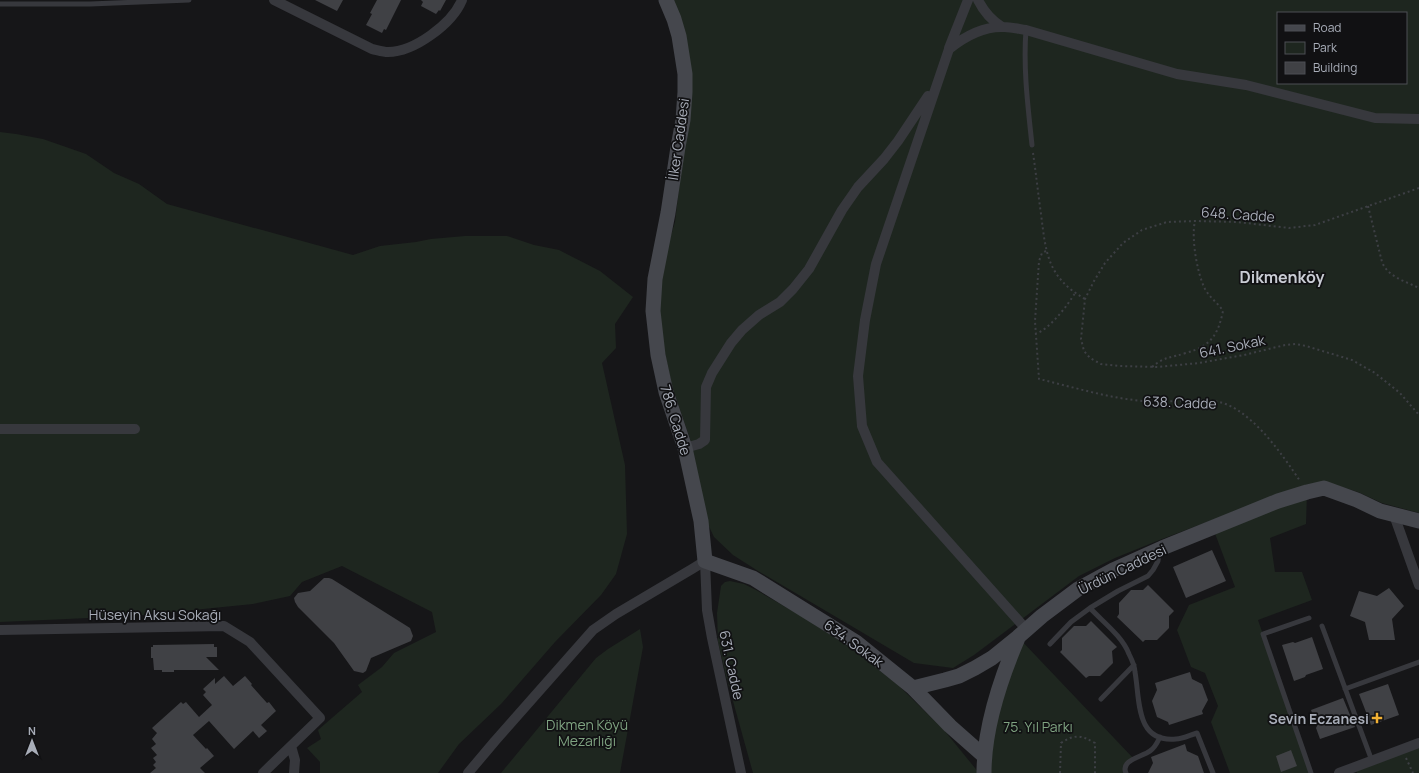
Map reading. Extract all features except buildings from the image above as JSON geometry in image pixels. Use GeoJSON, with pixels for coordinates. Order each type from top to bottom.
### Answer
{"type":"FeatureCollection","features":[{"type":"Feature","properties":{"kind":"main road","name":"İlker Caddesi"},"geometry":{"type":"LineString","coordinates":[[655,279],[683,120],[685,92],[685,74],[679,36],[666,0]]}},
{"type":"Feature","properties":{"kind":"main road","name":"786. Cadde"},"geometry":{"type":"LineString","coordinates":[[655,279],[652,311],[658,355],[666,392],[685,448],[701,521],[704,561]]}},
{"type":"Feature","properties":{"kind":"main road","name":"Ürdün Caddesi"},"geometry":{"type":"LineString","coordinates":[[984,773],[984,756],[998,692],[1005,669],[1023,634],[1042,616],[1078,589],[1113,570],[1160,550],[1278,502],[1324,488],[1357,500],[1380,511],[1394,515]]}},
{"type":"Feature","properties":{"kind":"main road"},"geometry":{"type":"LineString","coordinates":[[1394,515],[1419,521]]}},
{"type":"Feature","properties":{"kind":"main road","name":"634. Sokak"},"geometry":{"type":"LineString","coordinates":[[704,561],[753,578],[856,642],[913,688],[950,726],[984,756]]}},
{"type":"Feature","properties":{"kind":"main road"},"geometry":{"type":"LineString","coordinates":[[913,688],[945,680],[970,670],[992,658],[1023,634]]}},
{"type":"Feature","properties":{"kind":"street"},"geometry":{"type":"LineString","coordinates":[[274,0],[372,49],[388,52],[402,50],[434,33],[449,20],[462,0]]}},
{"type":"Feature","properties":{"kind":"street"},"geometry":{"type":"LineString","coordinates":[[685,448],[699,444],[705,440],[706,387],[712,373],[731,343],[742,330],[759,315],[780,302],[793,289],[809,269],[842,210],[858,187],[884,158],[928,97],[968,0]]}},
{"type":"Feature","properties":{"kind":"street"},"geometry":{"type":"LineString","coordinates":[[978,0],[986,14],[1002,27]]}},
{"type":"Feature","properties":{"kind":"street"},"geometry":{"type":"LineString","coordinates":[[1023,634],[877,462],[862,426],[858,376],[865,320],[876,264],[948,49],[974,33],[1002,27],[1026,30],[1177,74],[1246,85],[1375,118],[1419,120]]}},
{"type":"Feature","properties":{"kind":"street"},"geometry":{"type":"LineString","coordinates":[[0,429],[135,429]]}},
{"type":"Feature","properties":{"kind":"street"},"geometry":{"type":"LineString","coordinates":[[1394,515],[1419,584]]}},
{"type":"Feature","properties":{"kind":"street"},"geometry":{"type":"LineString","coordinates":[[468,773],[593,630],[616,614],[704,561]]}},
{"type":"Feature","properties":{"kind":"street","name":"631. Cadde"},"geometry":{"type":"LineString","coordinates":[[704,561],[707,610],[741,773]]}},
{"type":"Feature","properties":{"kind":"street","name":"Hüseyin Aksu Sokağı"},"geometry":{"type":"LineString","coordinates":[[0,630],[224,626],[250,642],[320,718],[291,746]]}},
{"type":"Feature","properties":{"kind":"street"},"geometry":{"type":"LineString","coordinates":[[1339,773],[1356,770],[1372,761],[1419,743]]}},
{"type":"Feature","properties":{"kind":"street"},"geometry":{"type":"LineString","coordinates":[[262,773],[291,746],[296,760],[294,773]]}},
{"type":"Feature","properties":{"kind":"lane"},"geometry":{"type":"LineString","coordinates":[[0,4],[90,4],[189,0]]}},
{"type":"Feature","properties":{"kind":"lane"},"geometry":{"type":"LineString","coordinates":[[1026,30],[1025,46],[1027,99],[1032,145]]}},
{"type":"Feature","properties":{"kind":"lane"},"geometry":{"type":"LineString","coordinates":[[1050,644],[1071,622],[1090,608],[1118,591],[1148,576],[1158,561],[1160,550]]}},
{"type":"Feature","properties":{"kind":"lane"},"geometry":{"type":"LineString","coordinates":[[1090,608],[1122,642],[1129,653],[1134,665],[1139,706],[1143,722],[1153,735],[1164,739],[1178,739],[1197,733],[1213,773]]}},
{"type":"Feature","properties":{"kind":"lane"},"geometry":{"type":"LineString","coordinates":[[1310,618],[1263,634],[1311,773]]}},
{"type":"Feature","properties":{"kind":"lane"},"geometry":{"type":"LineString","coordinates":[[1322,626],[1372,761]]}},
{"type":"Feature","properties":{"kind":"lane"},"geometry":{"type":"LineString","coordinates":[[1345,688],[1419,662]]}},
{"type":"Feature","properties":{"kind":"lane"},"geometry":{"type":"LineString","coordinates":[[1101,699],[1134,665]]}},
{"type":"Feature","properties":{"kind":"lane"},"geometry":{"type":"LineString","coordinates":[[1126,773],[1126,765],[1130,760],[1151,751],[1160,737]]}},
{"type":"Feature","properties":{"kind":"path"},"geometry":{"type":"LineString","coordinates":[[1032,145],[1046,251],[1059,278],[1075,293],[1085,299]]}},
{"type":"Feature","properties":{"kind":"path","name":"648. Cadde"},"geometry":{"type":"LineString","coordinates":[[1085,299],[1094,281],[1106,263],[1123,243],[1142,230],[1167,222],[1195,221],[1237,222],[1289,228],[1315,226],[1419,188]]}},
{"type":"Feature","properties":{"kind":"path"},"geometry":{"type":"LineString","coordinates":[[1368,206],[1385,269],[1393,276],[1419,288]]}},
{"type":"Feature","properties":{"kind":"path"},"geometry":{"type":"LineString","coordinates":[[1152,367],[1160,360],[1205,346],[1213,338],[1220,324],[1223,311],[1212,299],[1205,288],[1199,272],[1194,243],[1193,229],[1195,221]]}},
{"type":"Feature","properties":{"kind":"path"},"geometry":{"type":"LineString","coordinates":[[1046,251],[1042,253],[1038,261],[1035,334],[1045,328],[1069,303],[1075,293]]}},
{"type":"Feature","properties":{"kind":"path","name":"641. Sokak"},"geometry":{"type":"LineString","coordinates":[[1085,299],[1081,339],[1084,351],[1090,358],[1101,364],[1152,367],[1199,363],[1285,345],[1301,345],[1352,360],[1375,373],[1400,393],[1419,415]]}},
{"type":"Feature","properties":{"kind":"path","name":"638. Cadde"},"geometry":{"type":"LineString","coordinates":[[1035,334],[1039,379],[1121,398],[1145,401],[1215,401],[1231,406],[1251,420],[1275,445],[1308,492]]}},
{"type":"Feature","properties":{"kind":"path"},"geometry":{"type":"LineString","coordinates":[[1060,773],[1061,743],[1069,738],[1078,736],[1087,738],[1095,743],[1095,773]]}},
{"type":"Feature","properties":{"kind":"path"},"geometry":{"type":"LineString","coordinates":[[1403,749],[1413,773]]}},
{"type":"Feature","properties":{"kind":"green space"},"geometry":{"type":"Polygon","coordinates":[[[667,0],[1419,0],[1419,513],[1382,503],[1358,492],[1326,482],[1281,494],[1115,558],[1079,576],[974,655],[953,668],[914,663],[758,571],[733,555],[714,537],[704,516],[691,442],[672,386],[664,349],[658,304],[664,259],[675,222],[688,111],[667,0]]]}},
{"type":"Feature","properties":{"kind":"green space"},"geometry":{"type":"Polygon","coordinates":[[[0,132],[43,139],[86,154],[114,173],[139,184],[167,204],[353,255],[380,246],[431,239],[465,236],[507,236],[534,245],[559,250],[600,271],[633,297],[615,324],[616,348],[602,363],[625,465],[627,534],[616,574],[601,595],[555,642],[501,704],[459,744],[438,773],[320,773],[320,762],[307,748],[321,739],[318,730],[362,692],[358,685],[382,667],[394,653],[436,632],[432,612],[342,566],[302,582],[290,596],[253,604],[133,616],[0,622],[0,132]]]}},
{"type":"Feature","properties":{"kind":"green space"},"geometry":{"type":"Polygon","coordinates":[[[1307,492],[1306,524],[1270,538],[1275,572],[1302,572],[1312,600],[1258,620],[1311,773],[1230,773],[1211,722],[1218,706],[1205,673],[1191,667],[1177,630],[1189,605],[1235,587],[1213,528],[1307,492]]]}},
{"type":"Feature","properties":{"kind":"green space"},"geometry":{"type":"Polygon","coordinates":[[[730,581],[744,584],[756,590],[803,617],[851,648],[898,685],[944,730],[979,773],[753,773],[718,642],[717,613],[721,586],[725,582],[730,581]]]}},
{"type":"Feature","properties":{"kind":"green space","name":"Dikmen Köyü Mezarlığı"},"geometry":{"type":"Polygon","coordinates":[[[640,629],[643,647],[620,773],[501,773],[596,658],[640,629]]]}},
{"type":"Feature","properties":{"kind":"green space","name":"75. Yıl Parkı"},"geometry":{"type":"Polygon","coordinates":[[[1018,637],[1134,759],[1125,765],[1126,773],[984,773],[1018,637]]]}},
{"type":"Feature","properties":{"kind":"green space"},"geometry":{"type":"Polygon","coordinates":[[[1419,743],[1419,773],[1357,773],[1355,767],[1419,743]]]}},
{"type":"Feature","properties":{"kind":"place","name":"Sevin Eczanesi"},"geometry":{"type":"Point","coordinates":[1377,718]}},
{"type":"Feature","properties":{"kind":"district","name":"Dikmenköy"},"geometry":{"type":"Point","coordinates":[1282,277]}}]}
